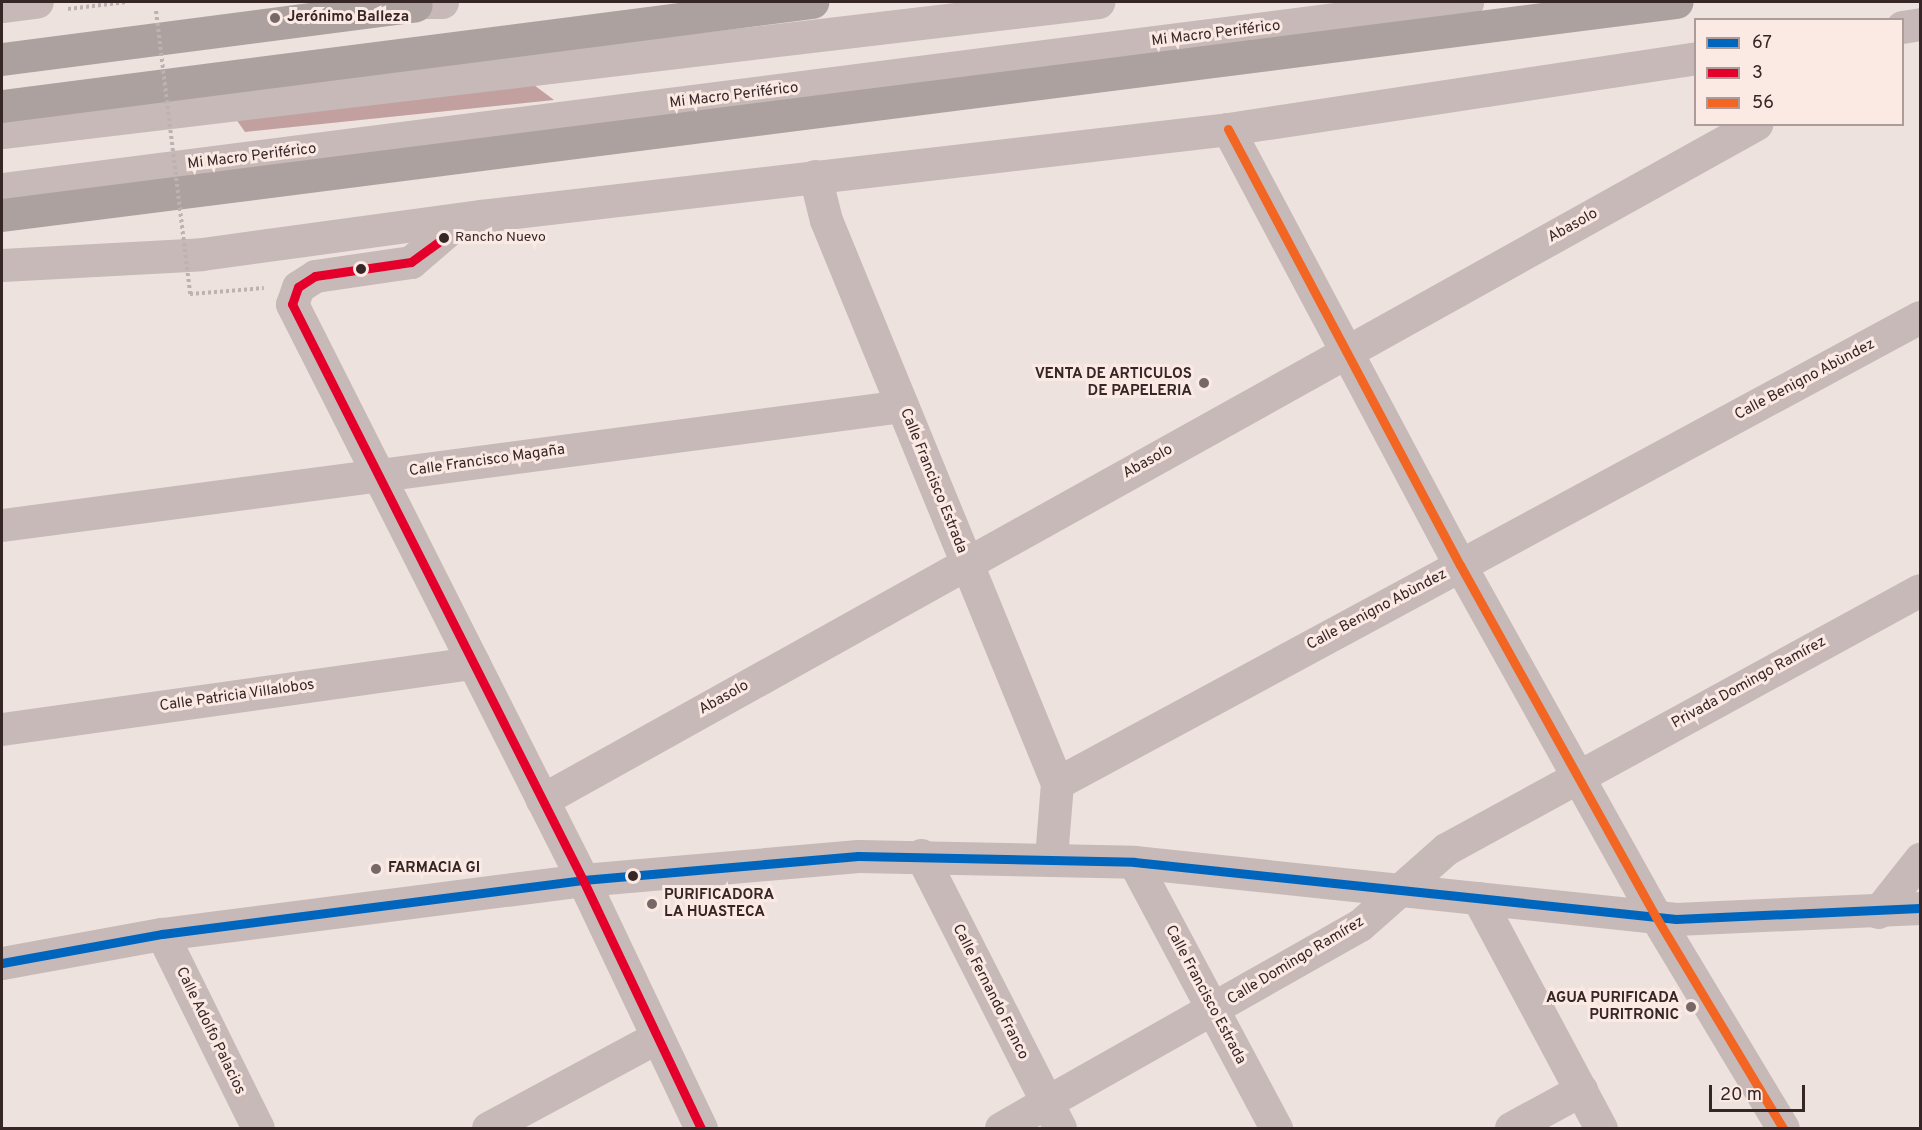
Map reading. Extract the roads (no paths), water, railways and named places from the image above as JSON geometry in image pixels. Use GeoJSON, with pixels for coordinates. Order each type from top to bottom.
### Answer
{"type":"FeatureCollection","features":[{"type":"Feature","properties":{"kind":"highway"},"geometry":{"type":"LineString","coordinates":[[2,106],[812,2]]}},
{"type":"Feature","properties":{"kind":"highway"},"geometry":{"type":"LineString","coordinates":[[2,215],[1677,2]]}},
{"type":"Feature","properties":{"kind":"highway"},"geometry":{"type":"LineString","coordinates":[[2,59],[424,3]]}},
{"type":"Feature","properties":{"kind":"street"},"geometry":{"type":"LineString","coordinates":[[2,6],[37,2]]}},
{"type":"Feature","properties":{"kind":"street"},"geometry":{"type":"LineString","coordinates":[[2,132],[1098,2]]}},
{"type":"Feature","properties":{"kind":"street","name":"Mi Macro Periférico"},"geometry":{"type":"LineString","coordinates":[[2,189],[1467,2]]}},
{"type":"Feature","properties":{"kind":"street"},"geometry":{"type":"LineString","coordinates":[[1904,27],[1920,24]]}},
{"type":"Feature","properties":{"kind":"street"},"geometry":{"type":"LineString","coordinates":[[2,265],[202,254],[461,219],[1228,129],[1694,58]]}},
{"type":"Feature","properties":{"kind":"street","name":"Abasolo"},"geometry":{"type":"LineString","coordinates":[[542,800],[1752,126]]}},
{"type":"Feature","properties":{"kind":"street"},"geometry":{"type":"LineString","coordinates":[[1228,129],[1460,566],[1656,917],[1784,1128]]}},
{"type":"Feature","properties":{"kind":"street","name":"Calle Francisco Estrada"},"geometry":{"type":"LineString","coordinates":[[815,176],[826,220],[1057,783]]}},
{"type":"Feature","properties":{"kind":"street"},"geometry":{"type":"LineString","coordinates":[[461,219],[411,262],[315,276],[292,298],[378,476],[583,880],[701,1128]]}},
{"type":"Feature","properties":{"kind":"street","name":"Calle Benigno Abùndez"},"geometry":{"type":"LineString","coordinates":[[1057,783],[1920,317]]}},
{"type":"Feature","properties":{"kind":"street","name":"Calle Francisco Magaña"},"geometry":{"type":"LineString","coordinates":[[2,525],[902,406]]}},
{"type":"Feature","properties":{"kind":"street","name":"Privada Domingo Ramírez"},"geometry":{"type":"LineString","coordinates":[[1578,777],[1920,590]]}},
{"type":"Feature","properties":{"kind":"street","name":"Calle Patricia Villalobos"},"geometry":{"type":"LineString","coordinates":[[2,729],[473,663]]}},
{"type":"Feature","properties":{"kind":"street","name":"Calle Domingo Ramírez"},"geometry":{"type":"LineString","coordinates":[[1001,1128],[1054,1116],[1213,1010],[1360,925],[1446,849],[1578,777]]}},
{"type":"Feature","properties":{"kind":"street"},"geometry":{"type":"LineString","coordinates":[[1052,857],[1057,783]]}},
{"type":"Feature","properties":{"kind":"street"},"geometry":{"type":"LineString","coordinates":[[2,963],[162,934],[583,880],[921,855],[1052,857],[1134,862],[1656,917],[1878,912],[1920,908]]}},
{"type":"Feature","properties":{"kind":"street","name":"Calle Fernando Franco"},"geometry":{"type":"LineString","coordinates":[[921,855],[1054,1116]]}},
{"type":"Feature","properties":{"kind":"street"},"geometry":{"type":"LineString","coordinates":[[1878,912],[1920,859]]}},
{"type":"Feature","properties":{"kind":"street","name":"Calle Francisco Estrada"},"geometry":{"type":"LineString","coordinates":[[1134,862],[1276,1128]]}},
{"type":"Feature","properties":{"kind":"street"},"geometry":{"type":"LineString","coordinates":[[1478,898],[1601,1128]]}},
{"type":"Feature","properties":{"kind":"street","name":"Calle Adolfo Palacios"},"geometry":{"type":"LineString","coordinates":[[162,934],[258,1128]]}},
{"type":"Feature","properties":{"kind":"street"},"geometry":{"type":"LineString","coordinates":[[488,1128],[657,1037]]}},
{"type":"Feature","properties":{"kind":"street"},"geometry":{"type":"LineString","coordinates":[[1511,1128],[1581,1090]]}},
{"type":"Feature","properties":{"kind":"place","name":"Jerónimo Balleza"},"geometry":{"type":"Point","coordinates":[275,18]}},
{"type":"Feature","properties":{"kind":"place","name":"Rancho Nuevo"},"geometry":{"type":"Point","coordinates":[444,238]}},
{"type":"Feature","properties":{"kind":"place","name":"VENTA DE ARTICULOS DE PAPELERIA"},"geometry":{"type":"Point","coordinates":[1204,383]}},
{"type":"Feature","properties":{"kind":"place","name":"FARMACIA GI"},"geometry":{"type":"Point","coordinates":[376,869]}},
{"type":"Feature","properties":{"kind":"place","name":"PURIFICADORA LA HUASTECA"},"geometry":{"type":"Point","coordinates":[652,904]}},
{"type":"Feature","properties":{"kind":"place","name":"AGUA PURIFICADA PURITRONIC"},"geometry":{"type":"Point","coordinates":[1691,1007]}}]}
